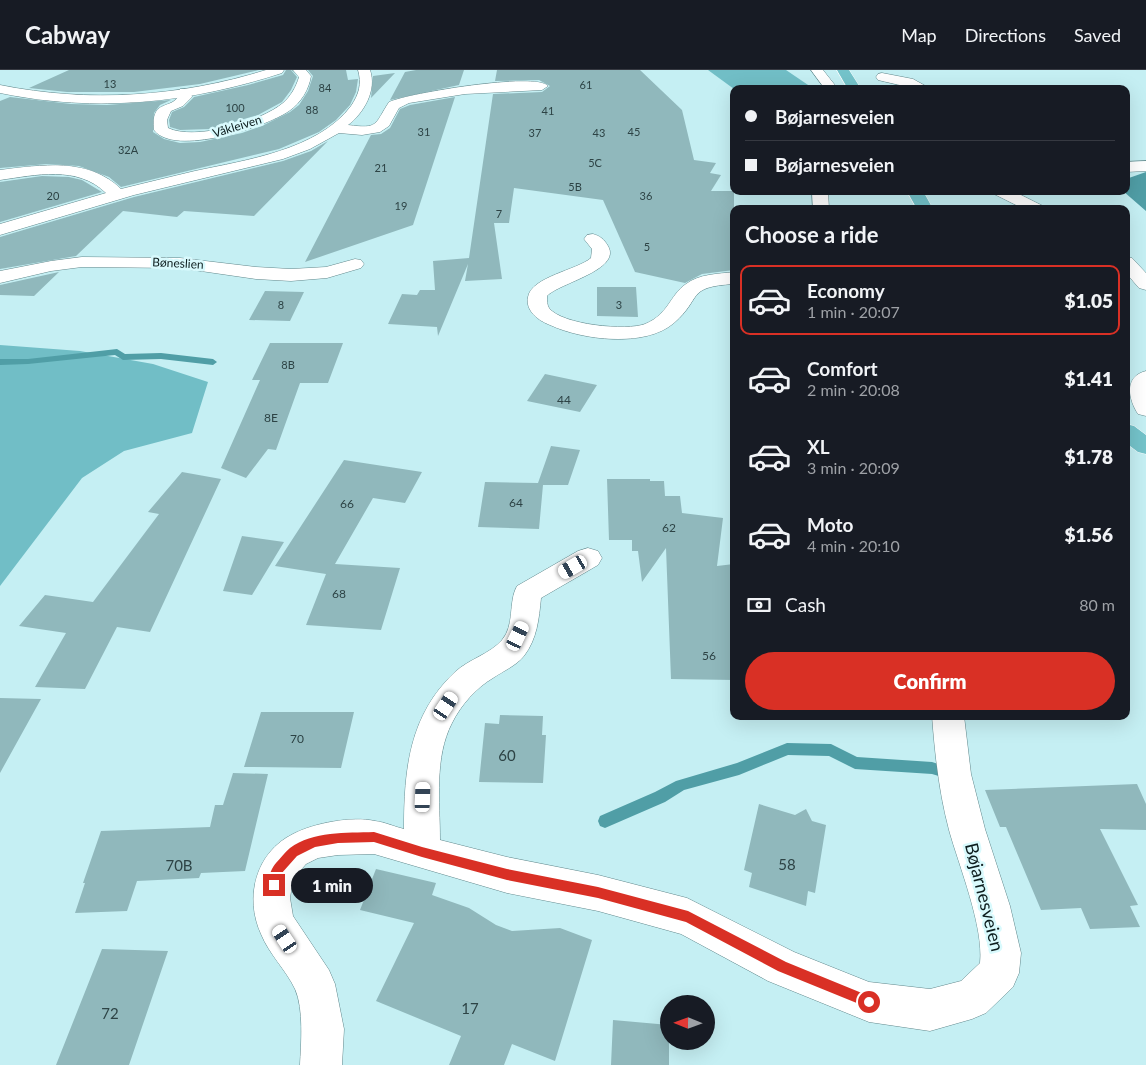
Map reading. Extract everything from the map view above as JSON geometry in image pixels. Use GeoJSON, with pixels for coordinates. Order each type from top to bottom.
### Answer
{"type":"FeatureCollection","features":[{"type":"Feature","properties":{"kind":"main road"},"geometry":{"type":"LineString","coordinates":[[843,70],[852,85]]}},
{"type":"Feature","properties":{"kind":"main road"},"geometry":{"type":"LineString","coordinates":[[1130,434],[1146,447]]}},
{"type":"Feature","properties":{"kind":"street"},"geometry":{"type":"LineString","coordinates":[[0,89],[28,96],[60,100],[130,98],[185,92],[247,80],[278,70]]}},
{"type":"Feature","properties":{"kind":"street","name":"Våkleiven"},"geometry":{"type":"LineString","coordinates":[[185,92],[185,97],[178,103],[165,109],[160,120],[161,130],[178,136],[216,133],[254,122],[283,109],[298,94],[304,82],[305,76],[299,70]]}},
{"type":"Feature","properties":{"kind":"street"},"geometry":{"type":"LineString","coordinates":[[0,230],[173,180],[268,159],[313,141],[336,128],[354,112],[368,87],[364,70]]}},
{"type":"Feature","properties":{"kind":"street"},"geometry":{"type":"LineString","coordinates":[[817,70],[829,85]]}},
{"type":"Feature","properties":{"kind":"street"},"geometry":{"type":"LineString","coordinates":[[879,74],[887,85]]}},
{"type":"Feature","properties":{"kind":"street"},"geometry":{"type":"LineString","coordinates":[[879,74],[916,85]]}},
{"type":"Feature","properties":{"kind":"street"},"geometry":{"type":"LineString","coordinates":[[336,128],[366,130],[379,128],[383,125],[394,105],[410,98],[484,88],[526,85],[542,86]]}},
{"type":"Feature","properties":{"kind":"street"},"geometry":{"type":"LineString","coordinates":[[1130,167],[1146,166]]}},
{"type":"Feature","properties":{"kind":"street"},"geometry":{"type":"LineString","coordinates":[[0,175],[45,171],[84,174],[94,176],[108,185],[118,196]]}},
{"type":"Feature","properties":{"kind":"street"},"geometry":{"type":"LineString","coordinates":[[1008,195],[1029,205]]}},
{"type":"Feature","properties":{"kind":"street"},"geometry":{"type":"LineString","coordinates":[[593,239],[601,248],[602,255],[600,260],[594,265],[549,285],[537,297],[537,303],[541,311],[567,325],[610,333],[642,331],[668,320],[693,287],[712,280],[730,278]]}},
{"type":"Feature","properties":{"kind":"street","name":"Bøneslien"},"geometry":{"type":"LineString","coordinates":[[0,277],[51,266],[82,262],[180,263],[256,273],[291,275],[327,272],[355,264]]}},
{"type":"Feature","properties":{"kind":"street"},"geometry":{"type":"LineString","coordinates":[[1130,266],[1146,284]]}},
{"type":"Feature","properties":{"kind":"street"},"geometry":{"type":"LineString","coordinates":[[1146,378],[1142,382],[1139,391],[1146,409]]}},
{"type":"Feature","properties":{"kind":"street"},"geometry":{"type":"LineString","coordinates":[[422,852],[424,770],[429,741],[438,718],[454,695],[472,676],[513,648],[524,625],[527,593],[588,558]]}},
{"type":"Feature","properties":{"kind":"street","name":"Bøjarnesveien"},"geometry":{"type":"LineString","coordinates":[[322,1065],[323,1029],[315,984],[275,923],[271,898],[276,871],[293,852],[313,842],[338,838],[374,837],[422,852],[507,874],[598,893],[688,917],[782,967],[869,1002],[930,1010],[972,999],[999,973],[1001,953],[954,774],[948,720]]}},
{"type":"Feature","properties":{"kind":"shaded area"},"geometry":{"type":"Polygon","coordinates":[[[708,70],[786,70],[808,85],[730,85],[708,70]]]}},
{"type":"Feature","properties":{"kind":"shaded area"},"geometry":{"type":"Polygon","coordinates":[[[1146,172],[1146,211],[1128,195],[1130,195],[1130,178],[1146,172]]]}},
{"type":"Feature","properties":{"kind":"shaded area"},"geometry":{"type":"Polygon","coordinates":[[[0,345],[80,351],[153,364],[208,382],[192,433],[124,451],[82,478],[0,586],[0,345]]]}},
{"type":"Feature","properties":{"kind":"building"},"geometry":{"type":"Polygon","coordinates":[[[69,70],[259,70],[200,84],[134,92],[67,92],[29,88],[69,70]]]}},
{"type":"Feature","properties":{"kind":"building"},"geometry":{"type":"Polygon","coordinates":[[[286,70],[291,70],[297,77],[291,90],[282,102],[258,115],[210,129],[180,130],[170,127],[169,120],[172,112],[184,107],[194,97],[283,75],[286,70]]]}},
{"type":"Feature","properties":{"kind":"building"},"geometry":{"type":"Polygon","coordinates":[[[308,70],[346,70],[348,80],[358,79],[356,92],[350,105],[336,120],[319,132],[279,149],[121,187],[109,177],[79,166],[47,164],[0,168],[0,101],[10,97],[71,104],[107,105],[171,100],[160,105],[154,113],[153,132],[164,139],[180,143],[200,142],[242,133],[262,126],[290,112],[299,105],[308,91],[313,76],[308,70]]]}},
{"type":"Feature","properties":{"kind":"building"},"geometry":{"type":"Polygon","coordinates":[[[416,70],[464,70],[459,85],[390,100],[405,72],[416,70]]]}},
{"type":"Feature","properties":{"kind":"building"},"geometry":{"type":"Polygon","coordinates":[[[497,70],[640,70],[682,110],[694,160],[716,163],[710,173],[721,175],[711,191],[730,191],[730,195],[734,195],[734,205],[730,205],[730,270],[702,274],[685,283],[635,272],[603,200],[514,188],[509,223],[494,223],[502,279],[465,281],[468,264],[438,336],[437,327],[388,324],[402,294],[417,295],[420,290],[435,290],[433,261],[469,258],[493,94],[542,92],[550,86],[539,80],[495,81],[497,70]]]}},
{"type":"Feature","properties":{"kind":"building"},"geometry":{"type":"Polygon","coordinates":[[[395,73],[371,98],[373,76],[395,73]]]}},
{"type":"Feature","properties":{"kind":"building"},"geometry":{"type":"Polygon","coordinates":[[[455,97],[413,225],[305,262],[371,135],[381,134],[390,128],[400,109],[410,105],[455,97]]]}},
{"type":"Feature","properties":{"kind":"building"},"geometry":{"type":"Polygon","coordinates":[[[328,141],[254,216],[184,211],[177,217],[123,211],[76,256],[0,269],[0,237],[134,197],[283,161],[311,151],[328,141]]]}},
{"type":"Feature","properties":{"kind":"building"},"geometry":{"type":"Polygon","coordinates":[[[42,176],[69,177],[82,180],[102,192],[0,222],[0,182],[42,176]]]}},
{"type":"Feature","properties":{"kind":"building"},"geometry":{"type":"Polygon","coordinates":[[[59,272],[34,296],[0,295],[0,285],[59,272]]]}},
{"type":"Feature","properties":{"kind":"building"},"geometry":{"type":"Polygon","coordinates":[[[597,287],[636,287],[638,317],[597,316],[597,287]]]}},
{"type":"Feature","properties":{"kind":"building"},"geometry":{"type":"Polygon","coordinates":[[[265,291],[304,292],[290,321],[249,320],[265,291]]]}},
{"type":"Feature","properties":{"kind":"building"},"geometry":{"type":"Polygon","coordinates":[[[270,343],[343,343],[328,383],[300,383],[276,450],[268,449],[246,478],[221,468],[260,380],[252,380],[270,343]]]}},
{"type":"Feature","properties":{"kind":"building"},"geometry":{"type":"Polygon","coordinates":[[[545,374],[597,385],[580,412],[527,401],[545,374]]]}},
{"type":"Feature","properties":{"kind":"building"},"geometry":{"type":"Polygon","coordinates":[[[551,446],[580,450],[568,485],[543,485],[539,529],[478,527],[485,482],[538,483],[551,446]]]}},
{"type":"Feature","properties":{"kind":"building"},"geometry":{"type":"Polygon","coordinates":[[[344,460],[422,472],[405,503],[373,498],[335,564],[400,568],[381,630],[306,625],[326,574],[275,566],[344,460]]]}},
{"type":"Feature","properties":{"kind":"building"},"geometry":{"type":"Polygon","coordinates":[[[182,472],[221,479],[150,632],[117,627],[85,689],[35,687],[66,633],[19,626],[45,595],[93,602],[159,514],[148,512],[182,472]]]}},
{"type":"Feature","properties":{"kind":"building"},"geometry":{"type":"Polygon","coordinates":[[[607,479],[650,479],[650,481],[664,481],[665,496],[680,496],[682,513],[723,518],[717,566],[730,564],[730,680],[671,679],[666,548],[642,582],[638,551],[632,551],[632,540],[609,540],[607,479]]]}},
{"type":"Feature","properties":{"kind":"building"},"geometry":{"type":"Polygon","coordinates":[[[242,536],[284,542],[252,595],[223,591],[242,536]]]}},
{"type":"Feature","properties":{"kind":"building"},"geometry":{"type":"Polygon","coordinates":[[[0,698],[41,699],[0,773],[0,698]]]}},
{"type":"Feature","properties":{"kind":"building"},"geometry":{"type":"Polygon","coordinates":[[[261,712],[354,712],[341,768],[244,767],[261,712]]]}},
{"type":"Feature","properties":{"kind":"building"},"geometry":{"type":"Polygon","coordinates":[[[500,715],[543,716],[542,735],[546,735],[543,783],[479,782],[485,723],[499,724],[500,715]]]}},
{"type":"Feature","properties":{"kind":"building"},"geometry":{"type":"Polygon","coordinates":[[[233,773],[268,774],[245,871],[201,873],[199,878],[137,881],[127,911],[75,913],[101,831],[210,827],[215,805],[223,805],[233,773]]]}},
{"type":"Feature","properties":{"kind":"building"},"geometry":{"type":"Polygon","coordinates":[[[1137,784],[1146,804],[1146,830],[1100,829],[1138,905],[1130,906],[1140,927],[1090,929],[1081,908],[1041,910],[1006,827],[1000,827],[985,790],[1137,784]]]}},
{"type":"Feature","properties":{"kind":"building"},"geometry":{"type":"Polygon","coordinates":[[[759,804],[795,815],[806,809],[812,821],[826,825],[815,893],[808,891],[806,906],[749,887],[752,873],[744,870],[759,804]]]}},
{"type":"Feature","properties":{"kind":"building"},"geometry":{"type":"Polygon","coordinates":[[[376,869],[436,883],[432,895],[469,908],[496,925],[512,931],[560,928],[592,940],[555,1061],[512,1044],[504,1065],[449,1065],[461,1036],[376,1001],[414,923],[360,910],[376,869]]]}},
{"type":"Feature","properties":{"kind":"building"},"geometry":{"type":"Polygon","coordinates":[[[102,949],[168,951],[129,1065],[56,1065],[102,949]]]}},
{"type":"Feature","properties":{"kind":"building"},"geometry":{"type":"Polygon","coordinates":[[[613,1020],[660,1024],[660,1050],[669,1050],[669,1065],[611,1065],[613,1020]]]}},
{"type":"Feature","properties":{"kind":"waterway"},"geometry":{"type":"LineString","coordinates":[[0,362],[28,362],[117,352],[123,357],[161,356],[213,362]]}},
{"type":"Feature","properties":{"kind":"waterway"},"geometry":{"type":"LineString","coordinates":[[605,821],[660,797],[681,785],[739,769],[787,749],[831,750],[855,763],[932,768],[952,774]]}},
{"type":"Feature","properties":{"kind":"route"},"geometry":{"type":"LineString","coordinates":[[274,885],[276,871],[293,852],[313,842],[338,838],[374,837],[422,852],[507,874],[598,893],[688,917],[782,967],[869,1002]]}}]}
